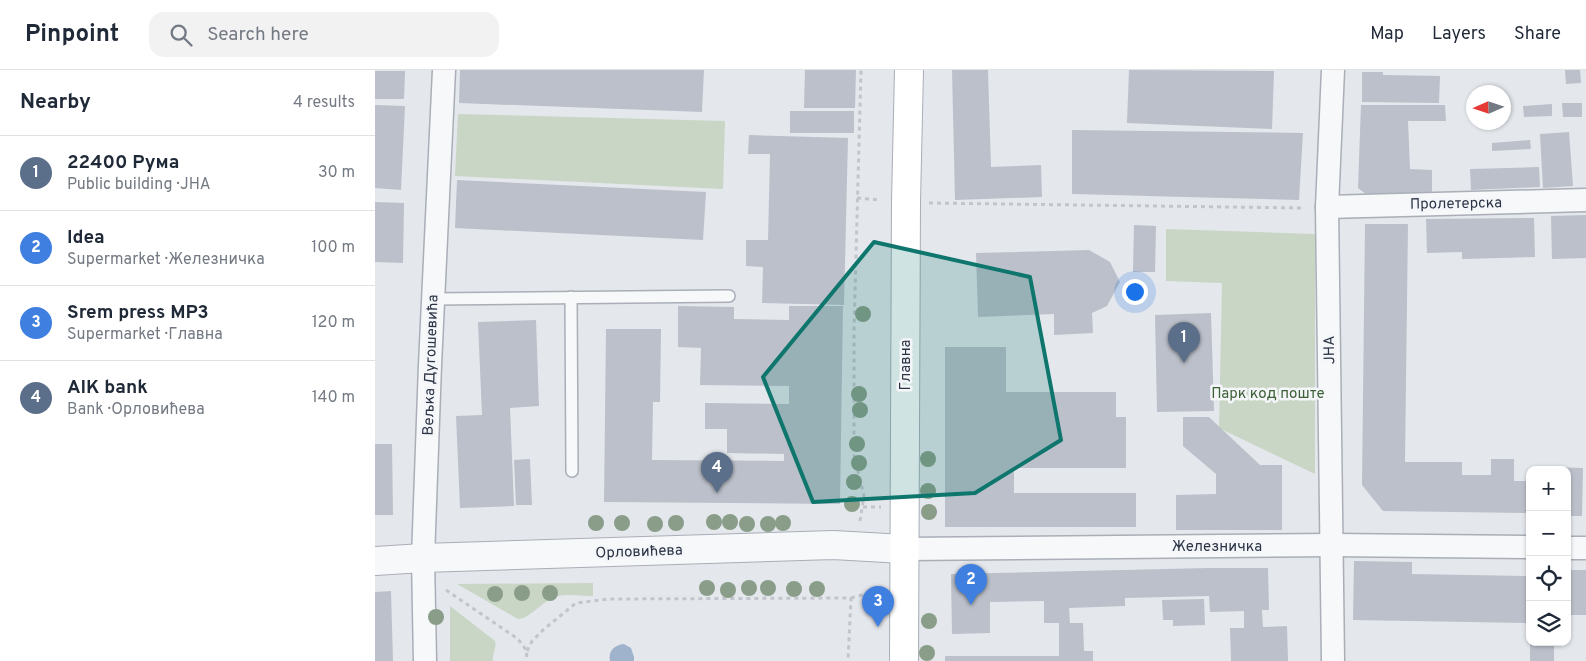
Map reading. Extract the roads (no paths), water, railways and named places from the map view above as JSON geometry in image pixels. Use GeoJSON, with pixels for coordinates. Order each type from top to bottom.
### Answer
{"type":"FeatureCollection","features":[{"type":"Feature","properties":{"kind":"main road","name":"Главна"},"geometry":{"type":"LineString","coordinates":[[904,661],[906,202],[909,70]]}},
{"type":"Feature","properties":{"kind":"street","name":"Вељка Дугошевића"},"geometry":{"type":"LineString","coordinates":[[425,661],[424,569],[433,299],[444,70]]}},
{"type":"Feature","properties":{"kind":"street","name":"ЈНА"},"geometry":{"type":"LineString","coordinates":[[1333,70],[1327,212],[1333,661]]}},
{"type":"Feature","properties":{"kind":"street","name":"Пролетерска"},"geometry":{"type":"LineString","coordinates":[[1327,212],[1586,200]]}},
{"type":"Feature","properties":{"kind":"street","name":"Орловићева"},"geometry":{"type":"LineString","coordinates":[[375,561],[424,569],[833,544],[904,549]]}},
{"type":"Feature","properties":{"kind":"street","name":"Железничка"},"geometry":{"type":"LineString","coordinates":[[904,549],[1331,545],[1526,547]]}},
{"type":"Feature","properties":{"kind":"street"},"geometry":{"type":"LineString","coordinates":[[1571,548],[1586,548]]}},
{"type":"Feature","properties":{"kind":"lane"},"geometry":{"type":"LineString","coordinates":[[433,299],[729,296]]}},
{"type":"Feature","properties":{"kind":"lane"},"geometry":{"type":"LineString","coordinates":[[571,297],[573,471]]}},
{"type":"Feature","properties":{"kind":"water"},"geometry":{"type":"Polygon","coordinates":[[[624,644],[631,648],[634,661],[610,661],[610,654],[613,649],[624,644]]]}},
{"type":"Feature","properties":{"kind":"place","name":"22400 Рума"},"geometry":{"type":"Point","coordinates":[1184,363]}},
{"type":"Feature","properties":{"kind":"place","name":"AIK bank"},"geometry":{"type":"Point","coordinates":[717,493]}},
{"type":"Feature","properties":{"kind":"place","name":"Idea"},"geometry":{"type":"Point","coordinates":[971,605]}},
{"type":"Feature","properties":{"kind":"place","name":"Srem press MP3"},"geometry":{"type":"Point","coordinates":[878,627]}},
{"type":"Feature","properties":{"kind":"park label","name":"Парк код поште"},"geometry":{"type":"Point","coordinates":[1268,393]}}]}
